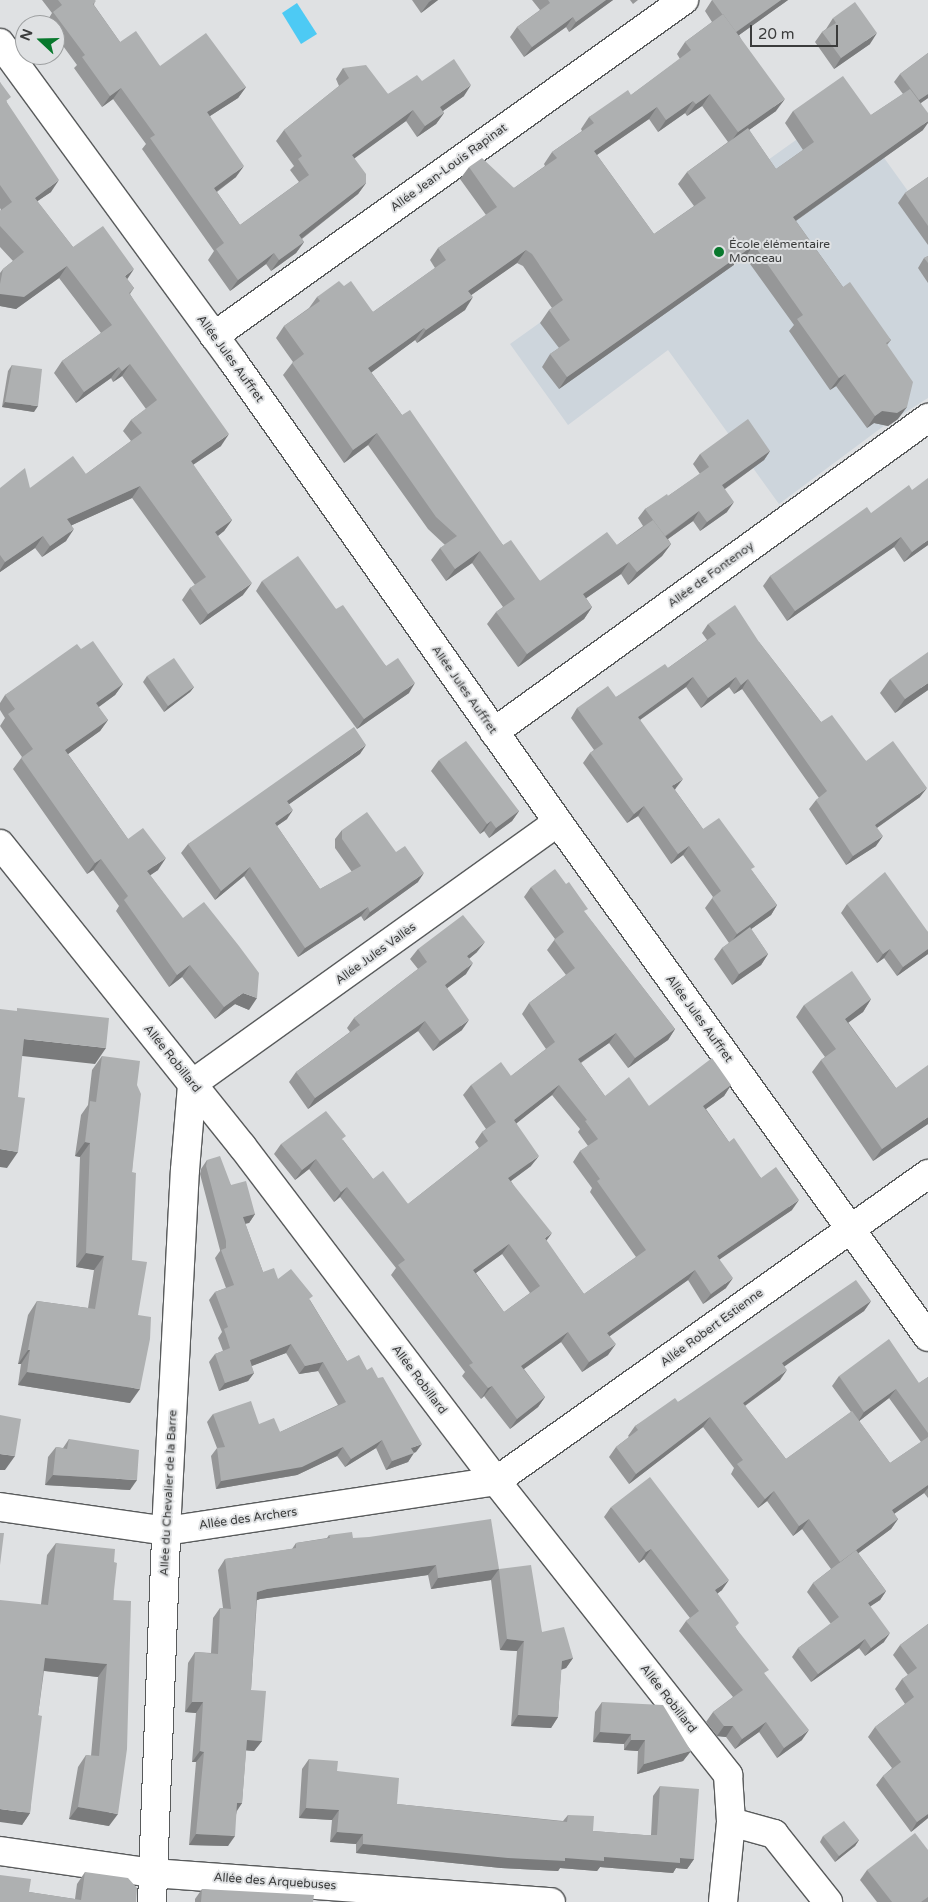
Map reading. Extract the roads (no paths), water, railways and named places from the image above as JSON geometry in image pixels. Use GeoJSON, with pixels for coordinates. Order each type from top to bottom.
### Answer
{"type":"FeatureCollection","features":[{"type":"Feature","properties":{"kind":"street","name":"Allée Jean-Louis Rapinat"},"geometry":{"type":"LineString","coordinates":[[214,336],[684,0]]}},
{"type":"Feature","properties":{"kind":"street","name":"Allée Jules Auffret"},"geometry":{"type":"LineString","coordinates":[[0,42],[214,336],[558,822],[928,1337]]}},
{"type":"Feature","properties":{"kind":"street","name":"Allée de Fontenoy"},"geometry":{"type":"LineString","coordinates":[[494,732],[928,418]]}},
{"type":"Feature","properties":{"kind":"street","name":"Allée Jules Vallès"},"geometry":{"type":"LineString","coordinates":[[192,1084],[558,822]]}},
{"type":"Feature","properties":{"kind":"street","name":"Allée Robillard"},"geometry":{"type":"LineString","coordinates":[[0,844],[192,1084],[496,1481],[728,1775],[731,1822],[723,1902]]}},
{"type":"Feature","properties":{"kind":"street","name":"Allée du Chevalier de la Barre"},"geometry":{"type":"LineString","coordinates":[[152,1902],[166,1531],[185,1170],[192,1084]]}},
{"type":"Feature","properties":{"kind":"street","name":"Allée Robert Estienne"},"geometry":{"type":"LineString","coordinates":[[496,1481],[928,1174]]}},
{"type":"Feature","properties":{"kind":"street","name":"Allée des Archers"},"geometry":{"type":"LineString","coordinates":[[0,1507],[166,1531],[496,1481]]}},
{"type":"Feature","properties":{"kind":"street"},"geometry":{"type":"LineString","coordinates":[[731,1822],[774,1834],[828,1902]]}},
{"type":"Feature","properties":{"kind":"street","name":"Allée des Arquebuses"},"geometry":{"type":"LineString","coordinates":[[0,1851],[153,1873],[551,1902]]}},
{"type":"Feature","properties":{"kind":"water"},"geometry":{"type":"Polygon","coordinates":[[[297,3],[317,34],[301,44],[282,13],[297,3]]]}},
{"type":"Feature","properties":{"kind":"place","name":"École élémentaire Monceau"},"geometry":{"type":"Point","coordinates":[719,252]}}]}
